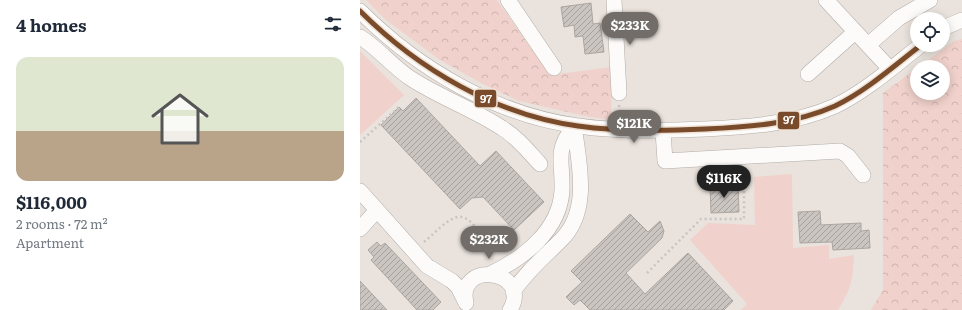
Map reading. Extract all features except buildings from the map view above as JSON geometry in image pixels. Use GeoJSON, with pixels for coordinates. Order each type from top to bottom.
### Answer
{"type":"FeatureCollection","features":[{"type":"Feature","properties":{"kind":"street"},"geometry":{"type":"LineString","coordinates":[[508,0],[554,68]]}},
{"type":"Feature","properties":{"kind":"street"},"geometry":{"type":"LineString","coordinates":[[614,0],[619,93]]}},
{"type":"Feature","properties":{"kind":"street"},"geometry":{"type":"LineString","coordinates":[[826,0],[890,69]]}},
{"type":"Feature","properties":{"kind":"street"},"geometry":{"type":"LineString","coordinates":[[868,45],[899,18],[930,0]]}},
{"type":"Feature","properties":{"kind":"street"},"geometry":{"type":"LineString","coordinates":[[360,11],[397,45],[446,78],[517,111],[574,126],[607,130],[664,131],[757,125],[811,115],[835,105],[855,94],[912,52]]}},
{"type":"Feature","properties":{"kind":"street"},"geometry":{"type":"LineString","coordinates":[[950,25],[962,20]]}},
{"type":"Feature","properties":{"kind":"street"},"geometry":{"type":"LineString","coordinates":[[808,74],[855,32]]}},
{"type":"Feature","properties":{"kind":"street"},"geometry":{"type":"LineString","coordinates":[[360,37],[370,43],[410,78],[445,99],[502,128],[512,135],[540,164]]}},
{"type":"Feature","properties":{"kind":"street"},"geometry":{"type":"LineString","coordinates":[[467,305],[468,285],[488,273],[519,259],[549,228],[556,215],[562,190],[561,149],[564,139],[574,126]]}},
{"type":"Feature","properties":{"kind":"street"},"geometry":{"type":"LineString","coordinates":[[513,303],[527,272],[567,234],[577,218],[580,181],[574,126]]}},
{"type":"Feature","properties":{"kind":"street"},"geometry":{"type":"LineString","coordinates":[[664,131],[665,161],[840,151],[848,156],[858,167],[862,175]]}},
{"type":"Feature","properties":{"kind":"street"},"geometry":{"type":"LineString","coordinates":[[360,191],[427,266],[455,284],[467,305]]}},
{"type":"Feature","properties":{"kind":"street"},"geometry":{"type":"LineString","coordinates":[[360,230],[377,210]]}},
{"type":"Feature","properties":{"kind":"street"},"geometry":{"type":"LineString","coordinates":[[442,276],[488,273],[505,279],[513,303]]}},
{"type":"Feature","properties":{"kind":"path"},"geometry":{"type":"LineString","coordinates":[[360,142],[399,107]]}},
{"type":"Feature","properties":{"kind":"path"},"geometry":{"type":"LineString","coordinates":[[647,273],[701,220],[744,219],[744,156]]}},
{"type":"Feature","properties":{"kind":"path"},"geometry":{"type":"LineString","coordinates":[[413,250],[454,218],[466,218],[480,233],[488,273]]}},
{"type":"Feature","properties":{"kind":"green space"},"geometry":{"type":"Polygon","coordinates":[[[366,0],[497,0],[550,75],[612,67],[611,120],[585,116],[519,101],[481,83],[440,60],[386,20],[366,0]]]}},
{"type":"Feature","properties":{"kind":"green space"},"geometry":{"type":"Polygon","coordinates":[[[962,39],[962,310],[871,310],[883,290],[883,93],[910,73],[910,100],[950,100],[950,60],[928,60],[939,52],[950,52],[950,44],[954,41],[962,39]]]}},
{"type":"Feature","properties":{"kind":"green space"},"geometry":{"type":"Polygon","coordinates":[[[360,51],[404,95],[360,135],[360,51]]]}},
{"type":"Feature","properties":{"kind":"green space"},"geometry":{"type":"Polygon","coordinates":[[[792,174],[793,248],[829,245],[829,259],[854,255],[852,278],[849,290],[838,310],[741,310],[747,304],[690,240],[708,223],[755,225],[754,177],[792,174]]]}},
{"type":"Feature","properties":{"kind":"transit line","name":"97"},"geometry":{"type":"LineString","coordinates":[[360,11],[407,52],[433,70],[488,100],[518,112],[547,120],[578,126],[610,129],[657,131],[754,126],[804,117],[835,106],[858,93],[880,78],[912,52]]}}]}
